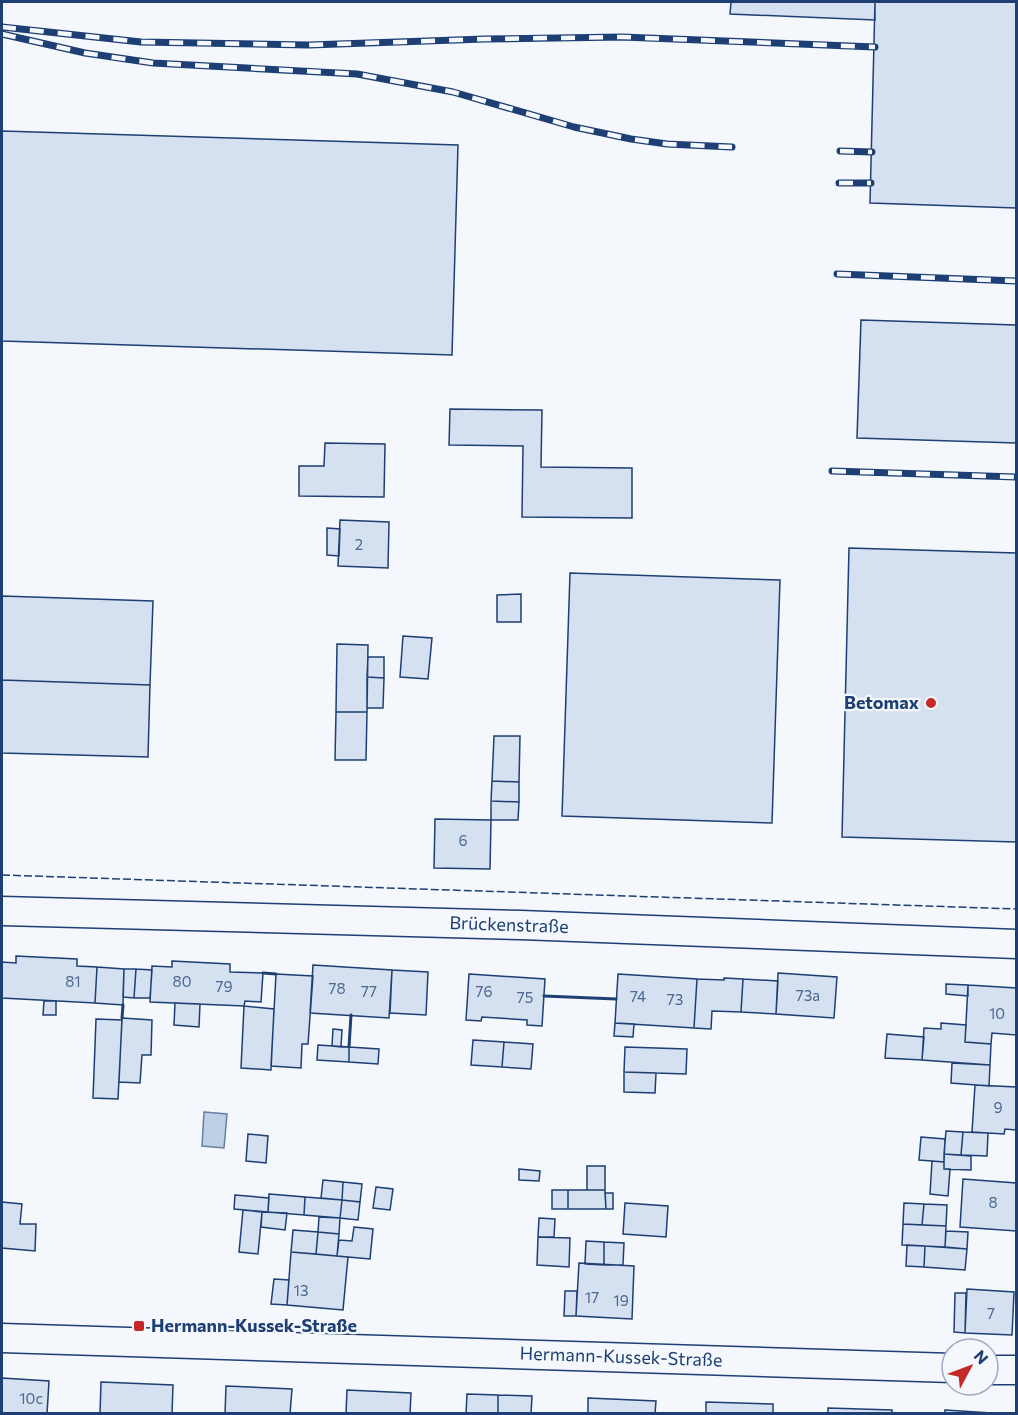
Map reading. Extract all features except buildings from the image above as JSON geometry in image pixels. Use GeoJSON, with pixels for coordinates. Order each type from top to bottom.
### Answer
{"type":"FeatureCollection","features":[{"type":"Feature","properties":{"kind":"street","name":"Brückenstraße"},"geometry":{"type":"LineString","coordinates":[[2,911],[521,925],[1017,945]]}},
{"type":"Feature","properties":{"kind":"street","name":"Hermann-Kussek-Straße"},"geometry":{"type":"LineString","coordinates":[[2,1338],[940,1368]]}},
{"type":"Feature","properties":{"kind":"street"},"geometry":{"type":"LineString","coordinates":[[1000,1370],[1017,1370]]}},
{"type":"Feature","properties":{"kind":"water"},"geometry":{"type":"Polygon","coordinates":[[[204,1112],[227,1114],[224,1148],[202,1146],[204,1112]]]}},
{"type":"Feature","properties":{"kind":"railway"},"geometry":{"type":"LineString","coordinates":[[2,27],[141,42],[309,45],[622,37],[875,47]]}},
{"type":"Feature","properties":{"kind":"railway"},"geometry":{"type":"LineString","coordinates":[[2,34],[85,53],[153,63],[357,74],[453,92],[574,127],[631,139],[667,144],[732,147]]}},
{"type":"Feature","properties":{"kind":"railway"},"geometry":{"type":"LineString","coordinates":[[840,151],[872,152]]}},
{"type":"Feature","properties":{"kind":"railway"},"geometry":{"type":"LineString","coordinates":[[839,183],[871,183]]}},
{"type":"Feature","properties":{"kind":"railway"},"geometry":{"type":"LineString","coordinates":[[837,274],[1016,281]]}},
{"type":"Feature","properties":{"kind":"railway"},"geometry":{"type":"LineString","coordinates":[[832,471],[1016,477]]}},
{"type":"Feature","properties":{"kind":"fence"},"geometry":{"type":"LineString","coordinates":[[2,875],[1016,909]]}},
{"type":"Feature","properties":{"kind":"wall"},"geometry":{"type":"LineString","coordinates":[[263,973],[276,974]]}},
{"type":"Feature","properties":{"kind":"wall"},"geometry":{"type":"LineString","coordinates":[[544,996],[616,999]]}},
{"type":"Feature","properties":{"kind":"wall"},"geometry":{"type":"LineString","coordinates":[[122,1018],[123,1005]]}},
{"type":"Feature","properties":{"kind":"wall"},"geometry":{"type":"LineString","coordinates":[[349,1047],[351,1015]]}},
{"type":"Feature","properties":{"kind":"place","name":"Betomax"},"geometry":{"type":"Point","coordinates":[931,703]}},
{"type":"Feature","properties":{"kind":"place","name":"Hermann-Kussek-Straße"},"geometry":{"type":"Point","coordinates":[139,1326]}}]}
